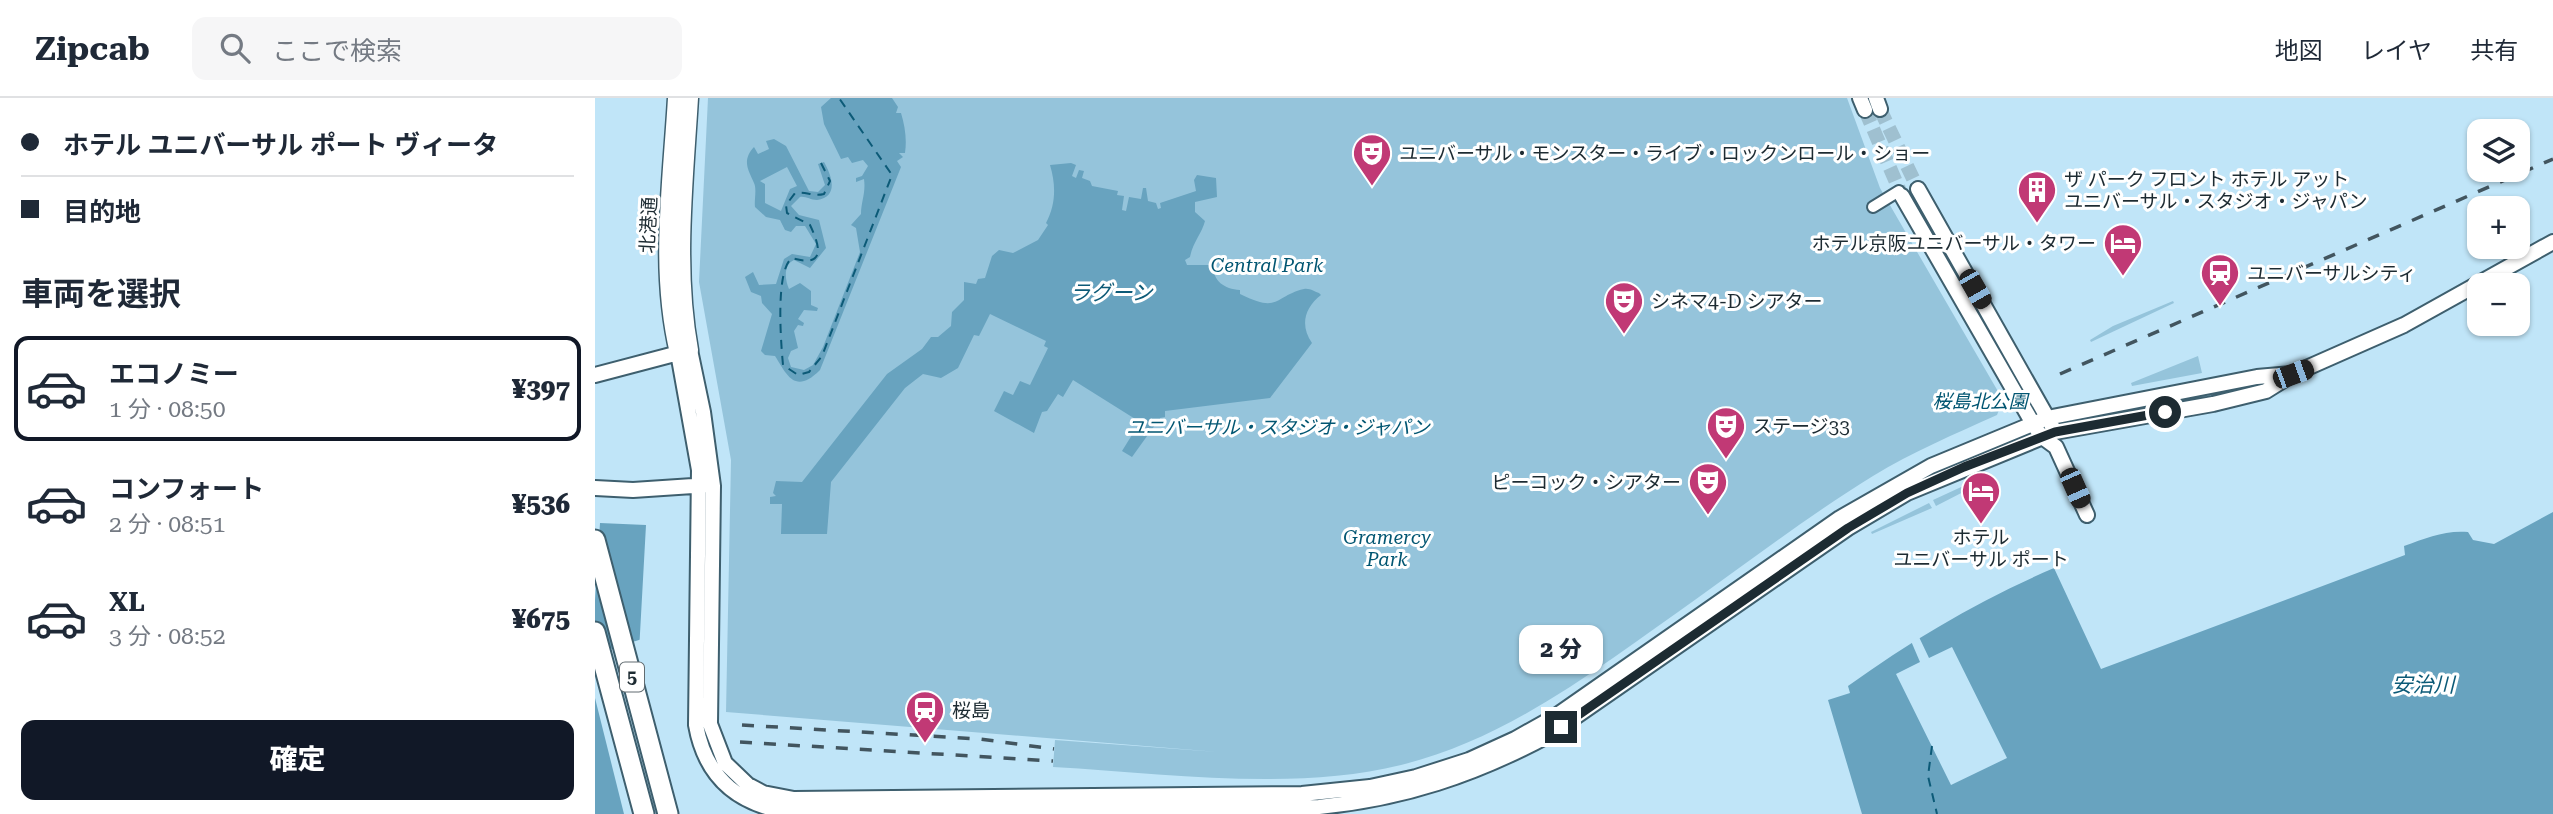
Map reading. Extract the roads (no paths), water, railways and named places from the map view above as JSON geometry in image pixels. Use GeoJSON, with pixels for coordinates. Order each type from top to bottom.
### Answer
{"type":"FeatureCollection","features":[{"type":"Feature","properties":{"kind":"highway","name":"5"},"geometry":{"type":"LineString","coordinates":[[595,540],[668,814]]}},
{"type":"Feature","properties":{"kind":"highway","name":"5"},"geometry":{"type":"LineString","coordinates":[[595,632],[644,814]]}},
{"type":"Feature","properties":{"kind":"main road","name":"北港通"},"geometry":{"type":"LineString","coordinates":[[676,98],[666,274],[670,318],[684,351]]}},
{"type":"Feature","properties":{"kind":"main road","name":"北港通"},"geometry":{"type":"LineString","coordinates":[[684,351],[682,268],[690,98]]}},
{"type":"Feature","properties":{"kind":"street"},"geometry":{"type":"LineString","coordinates":[[1918,189],[2047,418],[2048,434]]}},
{"type":"Feature","properties":{"kind":"street"},"geometry":{"type":"LineString","coordinates":[[1873,207],[1901,193],[2032,422],[2048,434],[2056,447],[2087,515]]}},
{"type":"Feature","properties":{"kind":"street"},"geometry":{"type":"LineString","coordinates":[[595,375],[684,351],[694,431],[706,485],[710,724],[725,763],[756,789],[780,798],[808,799],[1352,804],[1443,784],[1549,736],[1848,528],[1918,488],[2048,434],[2266,391],[2293,374],[2405,325],[2553,242]]}},
{"type":"Feature","properties":{"kind":"street"},"geometry":{"type":"LineString","coordinates":[[1303,805],[1416,777],[1469,760],[1515,739],[1556,716],[1862,505],[1931,466],[2032,422],[2257,377],[2293,374]]}},
{"type":"Feature","properties":{"kind":"street"},"geometry":{"type":"LineString","coordinates":[[595,488],[633,490],[706,485]]}},
{"type":"Feature","properties":{"kind":"water"},"geometry":{"type":"Polygon","coordinates":[[[831,98],[892,98],[898,107],[896,113],[901,113],[906,148],[905,153],[899,153],[903,157],[897,161],[901,167],[820,370],[798,382],[788,375],[775,356],[765,355],[761,351],[772,314],[762,303],[761,296],[751,292],[745,277],[753,272],[759,285],[776,284],[784,259],[792,254],[810,257],[816,244],[805,226],[796,226],[791,232],[785,230],[780,220],[766,217],[755,207],[755,185],[747,161],[754,147],[758,154],[769,149],[766,141],[774,139],[786,146],[809,191],[818,192],[825,185],[818,164],[824,162],[831,179],[831,190],[824,198],[817,200],[800,197],[791,206],[799,215],[819,220],[826,248],[810,268],[794,260],[787,269],[789,289],[800,283],[811,291],[811,305],[818,308],[817,311],[804,310],[798,319],[804,323],[803,326],[798,325],[794,331],[798,348],[791,351],[788,358],[791,367],[804,370],[813,365],[823,347],[860,252],[856,228],[851,225],[861,214],[864,193],[864,179],[856,182],[856,178],[862,176],[868,166],[863,160],[852,163],[848,157],[841,159],[824,124],[821,107],[831,98]],[[787,167],[760,181],[765,184],[765,203],[781,211],[790,189],[797,186],[787,167]]]}},
{"type":"Feature","properties":{"kind":"water","name":"ラグーン"},"geometry":{"type":"Polygon","coordinates":[[[1050,165],[1076,165],[1072,176],[1076,178],[1079,170],[1084,171],[1082,178],[1090,181],[1092,186],[1118,191],[1117,195],[1124,196],[1122,210],[1126,211],[1129,197],[1141,199],[1143,188],[1146,188],[1148,201],[1156,203],[1158,209],[1161,208],[1160,203],[1196,191],[1194,180],[1197,175],[1216,178],[1217,197],[1195,202],[1195,212],[1205,221],[1190,257],[1185,260],[1187,265],[1213,265],[1217,280],[1229,288],[1240,290],[1240,294],[1263,303],[1276,302],[1304,289],[1321,295],[1315,300],[1306,317],[1306,330],[1312,343],[1270,398],[1165,411],[1165,417],[1160,418],[1160,425],[1155,425],[1132,457],[1122,451],[1140,422],[1073,380],[1063,397],[1058,394],[1047,411],[1042,412],[1034,433],[994,411],[1004,391],[1013,395],[1020,381],[1030,385],[1048,348],[1044,346],[1046,341],[990,314],[979,336],[974,335],[958,368],[941,378],[923,374],[905,388],[831,482],[827,534],[781,534],[782,504],[770,504],[770,497],[776,496],[773,493],[776,481],[802,482],[887,374],[922,349],[931,337],[938,337],[951,326],[952,312],[964,300],[964,282],[976,284],[978,279],[985,278],[992,256],[999,250],[1013,253],[1038,240],[1048,225],[1046,223],[1053,202],[1054,187],[1050,165]]]}},
{"type":"Feature","properties":{"kind":"water","name":"安治川"},"geometry":{"type":"Polygon","coordinates":[[[2553,512],[2553,814],[1862,814],[1828,700],[1850,693],[1848,686],[1948,621],[2054,568],[2101,669],[2405,555],[2404,546],[2420,540],[2443,533],[2468,532],[2473,540],[2494,544],[2553,512]]]}},
{"type":"Feature","properties":{"kind":"water"},"geometry":{"type":"Polygon","coordinates":[[[600,523],[646,525],[630,814],[595,814],[595,600],[600,523]]]}},
{"type":"Feature","properties":{"kind":"tunnel"},"geometry":{"type":"LineString","coordinates":[[1880,109],[1918,189]]}},
{"type":"Feature","properties":{"kind":"tunnel"},"geometry":{"type":"LineString","coordinates":[[1865,110],[1902,196]]}},
{"type":"Feature","properties":{"kind":"railway"},"geometry":{"type":"LineString","coordinates":[[2060,374],[2553,159]]}},
{"type":"Feature","properties":{"kind":"railway"},"geometry":{"type":"LineString","coordinates":[[742,725],[980,739],[1054,749]]}},
{"type":"Feature","properties":{"kind":"railway"},"geometry":{"type":"LineString","coordinates":[[740,742],[1053,761]]}},
{"type":"Feature","properties":{"kind":"place","name":"ユニバーサル・モンスター・ライブ・ロックンロール・ショー"},"geometry":{"type":"Point","coordinates":[1372,187]}},
{"type":"Feature","properties":{"kind":"place","name":"ザ パーク フロント ホテル アット ユニバーサル・スタジオ・ジャパン"},"geometry":{"type":"Point","coordinates":[2037,224]}},
{"type":"Feature","properties":{"kind":"place","name":"ホテル京阪ユニバーサル・タワー"},"geometry":{"type":"Point","coordinates":[2123,277]}},
{"type":"Feature","properties":{"kind":"place","name":"ユニバーサルシティ"},"geometry":{"type":"Point","coordinates":[2220,307]}},
{"type":"Feature","properties":{"kind":"place","name":"シネマ4-D シアター"},"geometry":{"type":"Point","coordinates":[1624,335]}},
{"type":"Feature","properties":{"kind":"place","name":"ステージ33"},"geometry":{"type":"Point","coordinates":[1726,460]}},
{"type":"Feature","properties":{"kind":"place","name":"ピーコック・シアター"},"geometry":{"type":"Point","coordinates":[1708,516]}},
{"type":"Feature","properties":{"kind":"place","name":"ホテル ユニバーサル ポート"},"geometry":{"type":"Point","coordinates":[1981,525]}},
{"type":"Feature","properties":{"kind":"place","name":"桜島"},"geometry":{"type":"Point","coordinates":[925,744]}},
{"type":"Feature","properties":{"kind":"park label","name":"Central Park"},"geometry":{"type":"Point","coordinates":[1267,265]}},
{"type":"Feature","properties":{"kind":"park label","name":"桜島北公園"},"geometry":{"type":"Point","coordinates":[1980,401]}},
{"type":"Feature","properties":{"kind":"park label","name":"ユニバーサル・スタジオ・ジャパン"},"geometry":{"type":"Point","coordinates":[1278,427]}},
{"type":"Feature","properties":{"kind":"park label","name":"Gramercy Park"},"geometry":{"type":"Point","coordinates":[1387,548]}}]}
